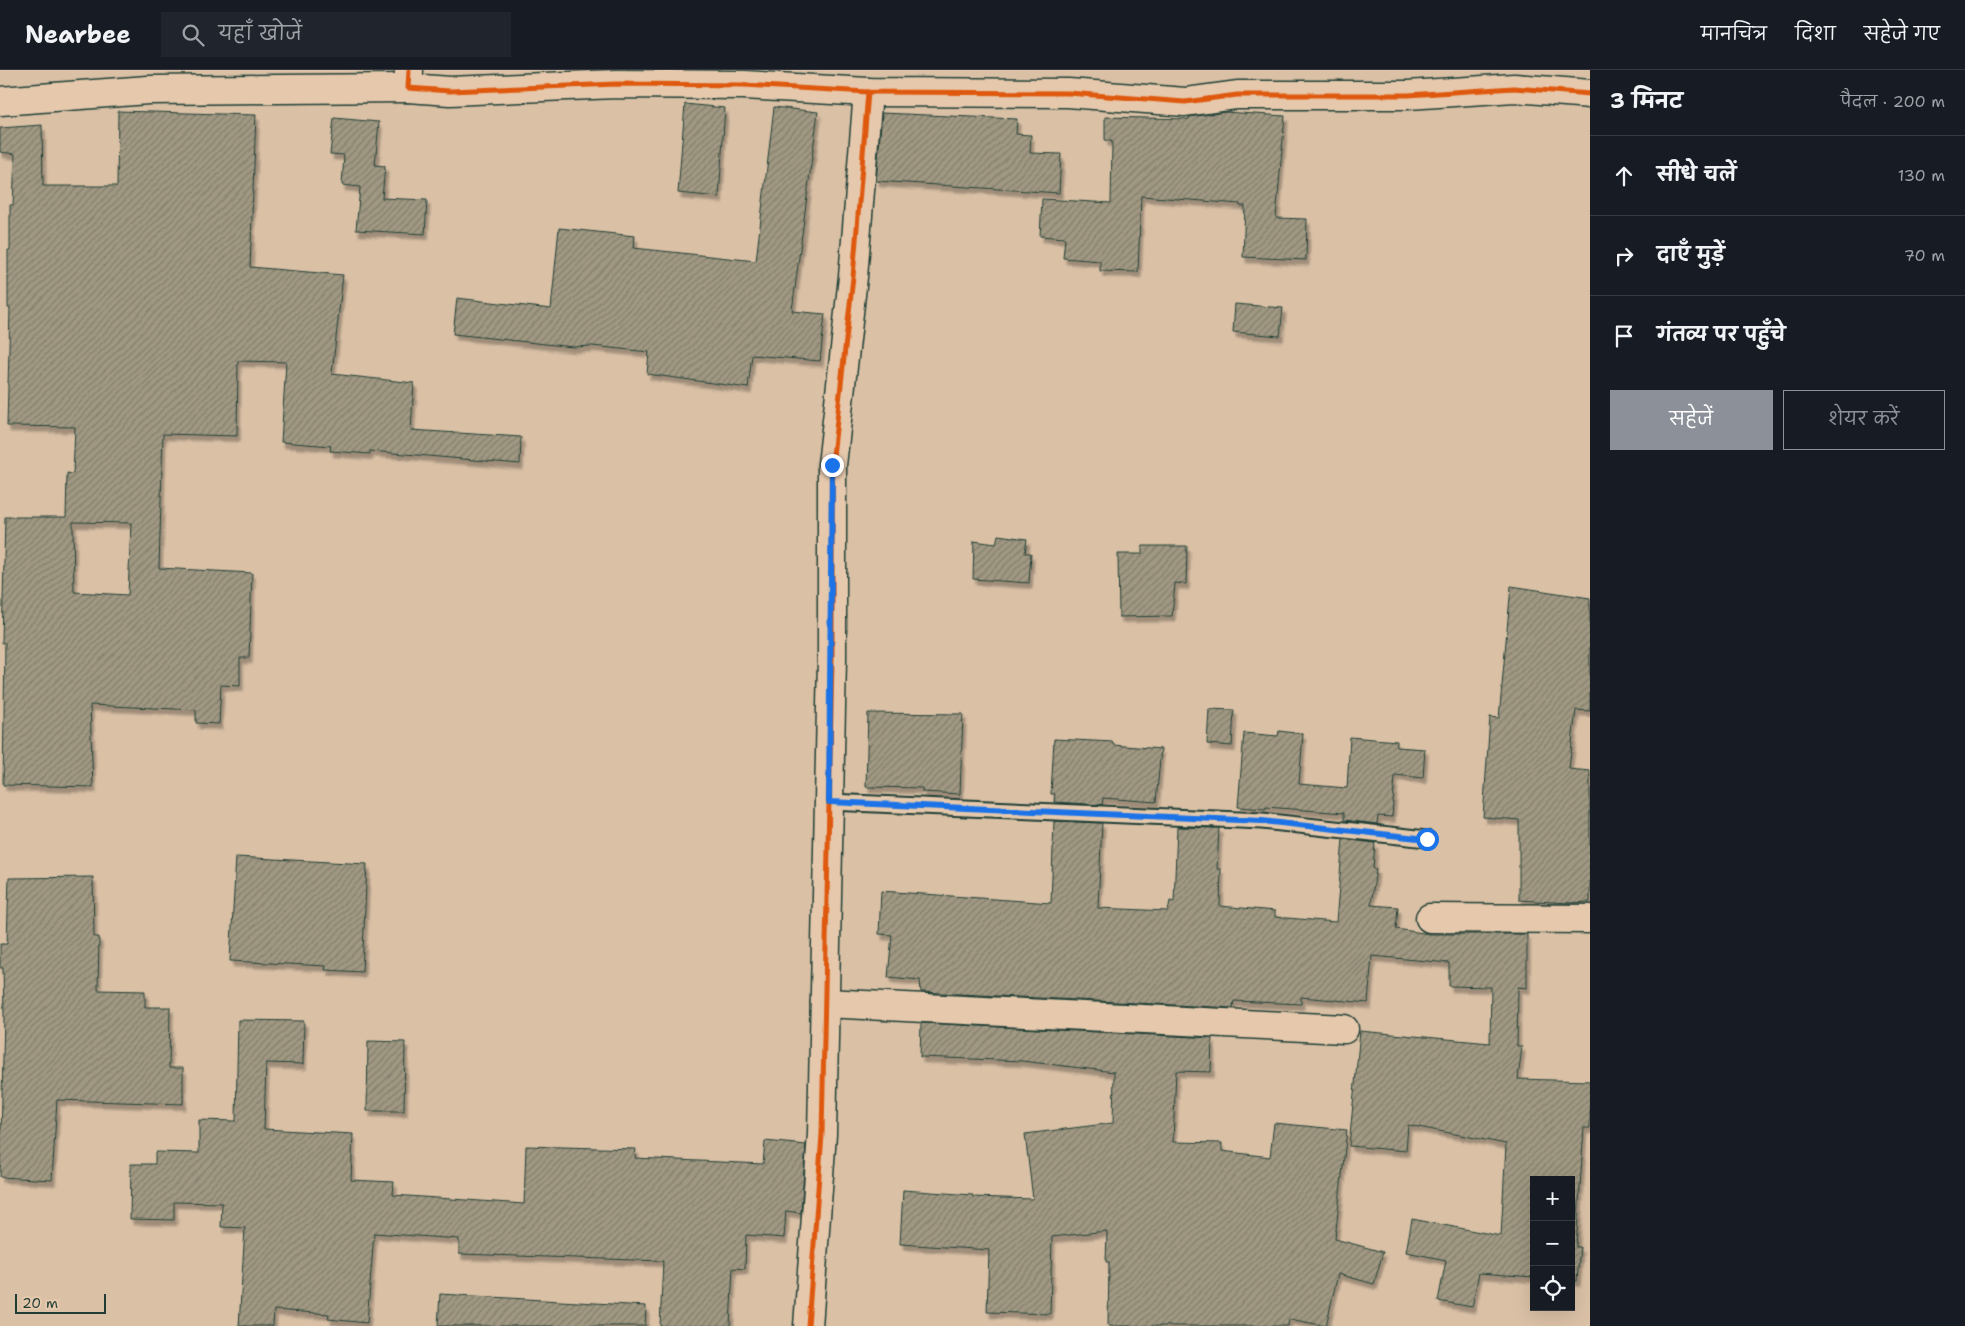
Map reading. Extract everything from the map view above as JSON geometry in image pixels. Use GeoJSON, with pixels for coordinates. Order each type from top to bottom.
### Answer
{"type":"FeatureCollection","features":[{"type":"Feature","properties":{"kind":"street"},"geometry":{"type":"LineString","coordinates":[[0,101],[148,90],[409,79],[450,91],[616,84],[744,85],[868,92],[1027,82],[1068,93],[1186,102],[1236,96],[1408,95],[1514,88],[1590,94]]}},
{"type":"Feature","properties":{"kind":"street"},"geometry":{"type":"LineString","coordinates":[[808,1326],[822,1134],[829,802],[832,465],[853,278],[868,92]]}},
{"type":"Feature","properties":{"kind":"street"},"geometry":{"type":"LineString","coordinates":[[1430,918],[1590,919]]}},
{"type":"Feature","properties":{"kind":"street"},"geometry":{"type":"LineString","coordinates":[[825,1004],[1344,1028]]}},
{"type":"Feature","properties":{"kind":"lane"},"geometry":{"type":"LineString","coordinates":[[829,802],[1262,821],[1427,839]]}},
{"type":"Feature","properties":{"kind":"building"},"geometry":{"type":"Polygon","coordinates":[[[685,104],[725,108],[719,197],[678,193],[685,104]]]}},
{"type":"Feature","properties":{"kind":"building"},"geometry":{"type":"Polygon","coordinates":[[[774,107],[818,112],[792,311],[825,314],[820,361],[752,355],[748,388],[647,374],[649,352],[592,346],[573,347],[453,334],[457,298],[551,309],[559,228],[635,236],[634,248],[756,261],[774,107]]]}},
{"type":"Feature","properties":{"kind":"building"},"geometry":{"type":"Polygon","coordinates":[[[118,111],[256,115],[250,267],[343,275],[332,374],[414,383],[411,430],[521,437],[520,464],[370,451],[370,454],[330,451],[331,446],[281,442],[286,362],[238,361],[237,436],[163,434],[159,568],[252,573],[249,658],[240,658],[240,686],[221,685],[219,724],[196,723],[196,710],[90,705],[93,787],[3,785],[5,643],[2,643],[5,517],[66,517],[67,473],[73,474],[75,427],[7,426],[10,308],[8,308],[8,250],[10,250],[10,205],[13,205],[15,154],[0,152],[0,128],[42,125],[43,186],[117,186],[118,111]],[[73,522],[74,592],[128,595],[131,523],[73,522]]]}},
{"type":"Feature","properties":{"kind":"building"},"geometry":{"type":"Polygon","coordinates":[[[1225,112],[1285,116],[1276,218],[1307,219],[1306,260],[1243,257],[1245,206],[1240,206],[1240,204],[1141,196],[1138,272],[1100,271],[1100,261],[1063,258],[1065,238],[1040,236],[1042,199],[1111,203],[1112,141],[1105,141],[1105,117],[1189,119],[1189,117],[1225,112]]]}},
{"type":"Feature","properties":{"kind":"building"},"geometry":{"type":"Polygon","coordinates":[[[882,113],[1017,119],[1016,134],[1031,135],[1030,153],[1061,154],[1059,193],[876,181],[882,113]]]}},
{"type":"Feature","properties":{"kind":"building"},"geometry":{"type":"Polygon","coordinates":[[[334,118],[379,122],[375,165],[385,166],[382,198],[427,200],[425,234],[356,230],[360,187],[342,185],[344,155],[330,154],[334,118]]]}},
{"type":"Feature","properties":{"kind":"building"},"geometry":{"type":"Polygon","coordinates":[[[1235,304],[1283,308],[1280,336],[1233,332],[1235,304]]]}},
{"type":"Feature","properties":{"kind":"building"},"geometry":{"type":"Polygon","coordinates":[[[998,535],[1027,539],[1025,553],[1031,553],[1029,583],[973,579],[974,541],[996,544],[998,535]]]}},
{"type":"Feature","properties":{"kind":"building"},"geometry":{"type":"Polygon","coordinates":[[[1142,546],[1187,546],[1186,584],[1175,583],[1172,616],[1119,617],[1118,554],[1142,554],[1142,546]]]}},
{"type":"Feature","properties":{"kind":"building"},"geometry":{"type":"Polygon","coordinates":[[[1511,586],[1590,598],[1590,711],[1576,710],[1569,769],[1590,771],[1590,902],[1569,903],[1519,900],[1519,820],[1483,817],[1490,717],[1499,718],[1511,586]]]}},
{"type":"Feature","properties":{"kind":"building"},"geometry":{"type":"Polygon","coordinates":[[[1209,709],[1234,710],[1232,746],[1207,744],[1209,709]]]}},
{"type":"Feature","properties":{"kind":"building"},"geometry":{"type":"Polygon","coordinates":[[[868,713],[963,714],[960,794],[922,792],[922,788],[866,787],[868,713]]]}},
{"type":"Feature","properties":{"kind":"building"},"geometry":{"type":"Polygon","coordinates":[[[1279,731],[1303,734],[1299,784],[1347,788],[1350,737],[1397,741],[1397,747],[1425,749],[1423,778],[1395,775],[1392,817],[1378,816],[1377,824],[1344,820],[1344,813],[1266,807],[1266,809],[1238,807],[1244,733],[1278,736],[1279,731]]]}},
{"type":"Feature","properties":{"kind":"building"},"geometry":{"type":"Polygon","coordinates":[[[1054,739],[1113,742],[1113,745],[1161,749],[1156,802],[1103,798],[1102,805],[1054,802],[1055,794],[1051,794],[1054,739]]]}},
{"type":"Feature","properties":{"kind":"building"},"geometry":{"type":"Polygon","coordinates":[[[1054,821],[1102,823],[1098,908],[1168,911],[1170,901],[1174,902],[1177,827],[1219,828],[1217,869],[1221,869],[1220,906],[1275,911],[1275,917],[1336,922],[1343,839],[1375,843],[1373,869],[1376,869],[1371,905],[1398,907],[1396,929],[1430,934],[1527,934],[1527,988],[1518,987],[1517,1046],[1522,1046],[1518,1079],[1590,1081],[1590,1128],[1584,1128],[1576,1247],[1580,1247],[1577,1281],[1575,1281],[1575,1176],[1530,1176],[1530,1277],[1479,1273],[1472,1307],[1438,1301],[1446,1260],[1406,1252],[1412,1219],[1501,1236],[1506,1144],[1408,1125],[1406,1151],[1349,1146],[1360,1031],[1490,1043],[1491,987],[1449,986],[1449,963],[1372,956],[1368,1003],[1301,997],[1301,1004],[1234,1001],[1233,1008],[921,992],[920,980],[888,977],[892,935],[879,934],[881,891],[1051,903],[1054,821]]]}},
{"type":"Feature","properties":{"kind":"building"},"geometry":{"type":"Polygon","coordinates":[[[236,857],[367,864],[362,972],[325,970],[326,966],[230,961],[236,857]]]}},
{"type":"Feature","properties":{"kind":"building"},"geometry":{"type":"Polygon","coordinates":[[[93,877],[94,937],[99,937],[98,990],[145,991],[145,1007],[170,1007],[169,1068],[183,1068],[183,1104],[57,1100],[52,1180],[0,1177],[4,1016],[3,968],[0,968],[0,944],[7,944],[9,878],[93,877]]]}},
{"type":"Feature","properties":{"kind":"building"},"geometry":{"type":"Polygon","coordinates":[[[238,1020],[304,1021],[303,1064],[266,1063],[264,1129],[353,1134],[351,1180],[394,1182],[393,1195],[524,1204],[526,1146],[636,1149],[635,1158],[763,1164],[765,1141],[806,1145],[801,1213],[786,1211],[784,1238],[746,1235],[745,1269],[733,1268],[730,1326],[660,1326],[663,1261],[459,1254],[459,1239],[374,1233],[367,1323],[328,1319],[329,1314],[274,1310],[273,1326],[239,1326],[245,1228],[221,1227],[222,1203],[174,1202],[174,1220],[130,1219],[131,1164],[155,1164],[155,1152],[199,1153],[199,1120],[236,1121],[238,1020]]]}},
{"type":"Feature","properties":{"kind":"building"},"geometry":{"type":"Polygon","coordinates":[[[921,1023],[1212,1038],[1211,1072],[1176,1071],[1173,1142],[1222,1143],[1222,1151],[1270,1157],[1274,1123],[1347,1130],[1335,1239],[1383,1252],[1374,1284],[1338,1274],[1326,1326],[1289,1319],[1288,1326],[1108,1326],[1109,1262],[1106,1262],[1107,1231],[1052,1237],[1050,1314],[987,1312],[989,1250],[900,1244],[903,1190],[973,1195],[973,1197],[1033,1199],[1025,1134],[1113,1123],[1114,1072],[1022,1061],[920,1057],[921,1023]]]}},
{"type":"Feature","properties":{"kind":"building"},"geometry":{"type":"Polygon","coordinates":[[[368,1041],[405,1042],[404,1111],[367,1111],[368,1041]]]}},
{"type":"Feature","properties":{"kind":"building"},"geometry":{"type":"Polygon","coordinates":[[[440,1294],[646,1306],[645,1326],[438,1326],[440,1294]]]}},
{"type":"Feature","properties":{"kind":"cycle path"},"geometry":{"type":"LineString","coordinates":[[409,70],[408,88],[450,91],[616,84],[744,85],[868,92],[1068,93],[1185,102],[1237,95],[1408,95],[1514,88],[1590,94]]}},
{"type":"Feature","properties":{"kind":"cycle path"},"geometry":{"type":"LineString","coordinates":[[808,1326],[822,1134],[832,659],[832,465],[853,277],[868,92]]}},
{"type":"Feature","properties":{"kind":"route"},"geometry":{"type":"LineString","coordinates":[[832,465],[832,659],[829,802],[1262,821],[1427,839]]}}]}
